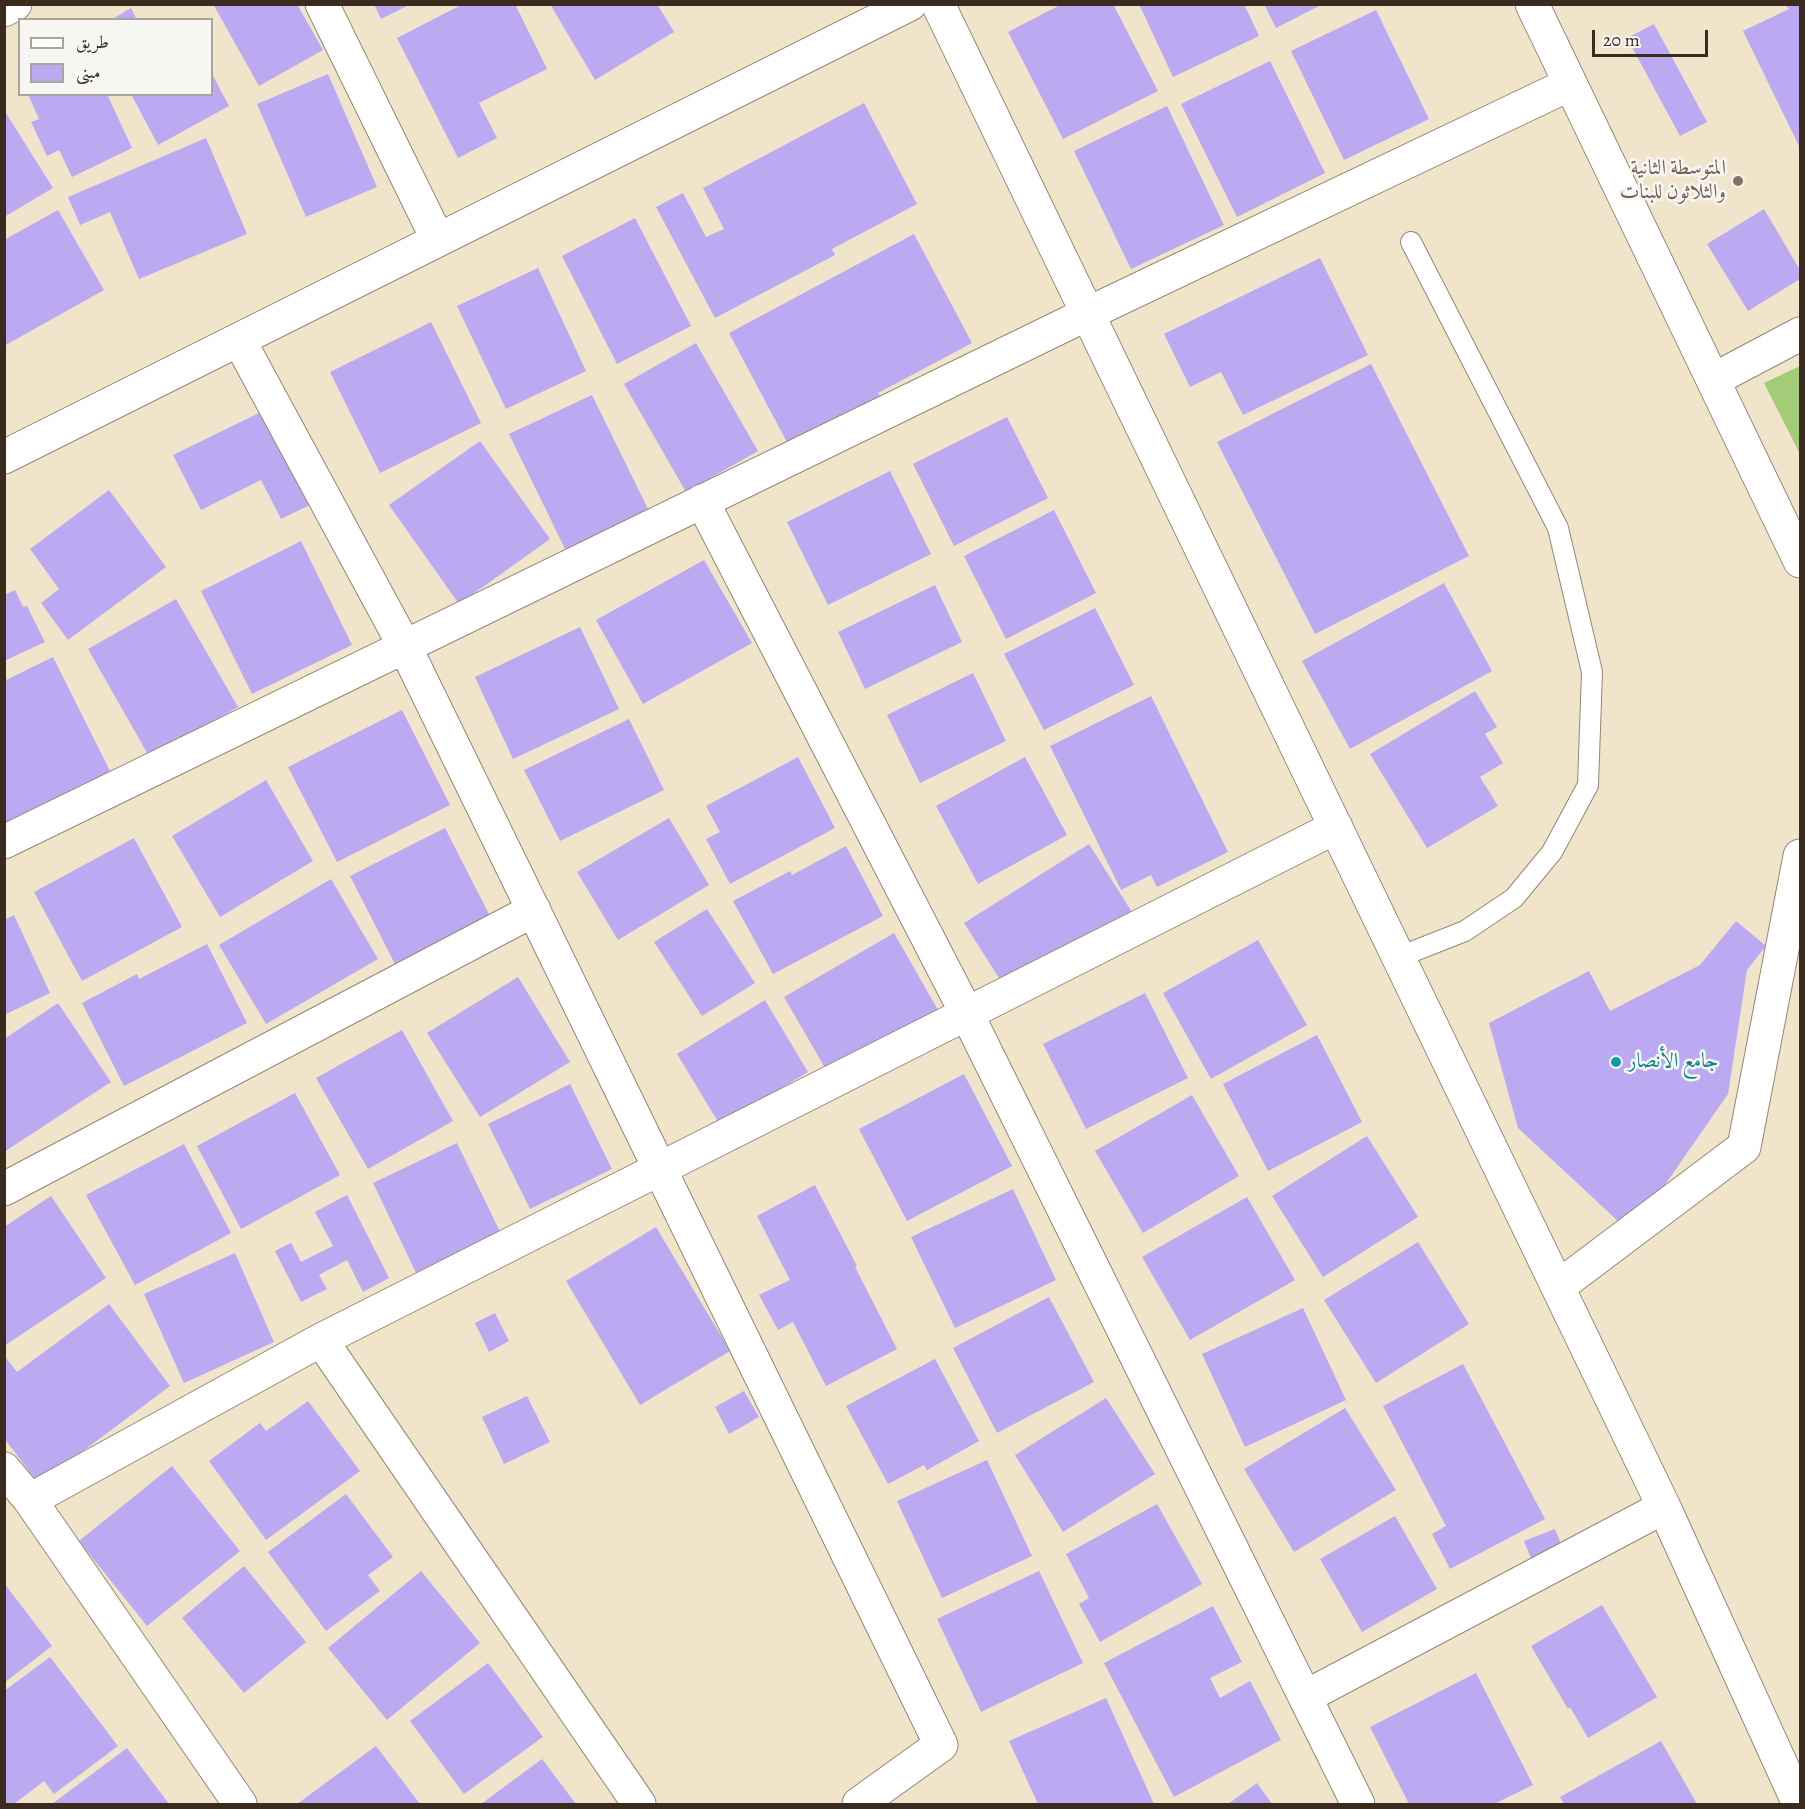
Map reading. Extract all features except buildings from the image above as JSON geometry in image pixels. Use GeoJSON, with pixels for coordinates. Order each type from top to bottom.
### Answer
{"type":"FeatureCollection","features":[{"type":"Feature","properties":{"kind":"street"},"geometry":{"type":"LineString","coordinates":[[322,4],[438,240]]}},
{"type":"Feature","properties":{"kind":"street"},"geometry":{"type":"LineString","coordinates":[[4,457],[910,4]]}},
{"type":"Feature","properties":{"kind":"street"},"geometry":{"type":"LineString","coordinates":[[938,4],[1664,1507],[1799,1804]]}},
{"type":"Feature","properties":{"kind":"street"},"geometry":{"type":"LineString","coordinates":[[1532,4],[1800,561]]}},
{"type":"Feature","properties":{"kind":"street"},"geometry":{"type":"LineString","coordinates":[[4,843],[1087,314],[1570,84]]}},
{"type":"Feature","properties":{"kind":"street"},"geometry":{"type":"LineString","coordinates":[[1713,380],[1800,334]]}},
{"type":"Feature","properties":{"kind":"street"},"geometry":{"type":"LineString","coordinates":[[239,340],[405,647],[941,1745],[859,1804]]}},
{"type":"Feature","properties":{"kind":"street"},"geometry":{"type":"LineString","coordinates":[[702,501],[967,1014],[1358,1804]]}},
{"type":"Feature","properties":{"kind":"street"},"geometry":{"type":"LineString","coordinates":[[30,1500],[321,1340],[1336,827]]}},
{"type":"Feature","properties":{"kind":"street"},"geometry":{"type":"LineString","coordinates":[[1558,1287],[1744,1147],[1800,856]]}},
{"type":"Feature","properties":{"kind":"street"},"geometry":{"type":"LineString","coordinates":[[4,1189],[534,910]]}},
{"type":"Feature","properties":{"kind":"street"},"geometry":{"type":"LineString","coordinates":[[321,1340],[639,1804]]}},
{"type":"Feature","properties":{"kind":"street"},"geometry":{"type":"LineString","coordinates":[[4,1469],[30,1500],[240,1804]]}},
{"type":"Feature","properties":{"kind":"street"},"geometry":{"type":"LineString","coordinates":[[1305,1696],[1664,1507]]}},
{"type":"Feature","properties":{"kind":"lane"},"geometry":{"type":"LineString","coordinates":[[1399,957],[1465,930],[1514,898],[1552,852],[1588,785],[1592,672],[1558,528],[1411,242]]}},
{"type":"Feature","properties":{"kind":"green space"},"geometry":{"type":"Polygon","coordinates":[[[1800,366],[1800,454],[1764,383],[1800,366]]]}},
{"type":"Feature","properties":{"kind":"place","name":"المتوسطة الثانية والثلاثون للبنات"},"geometry":{"type":"Point","coordinates":[1738,181]}},
{"type":"Feature","properties":{"kind":"place","name":"جامع الأنصار"},"geometry":{"type":"Point","coordinates":[1616,1062]}}]}
